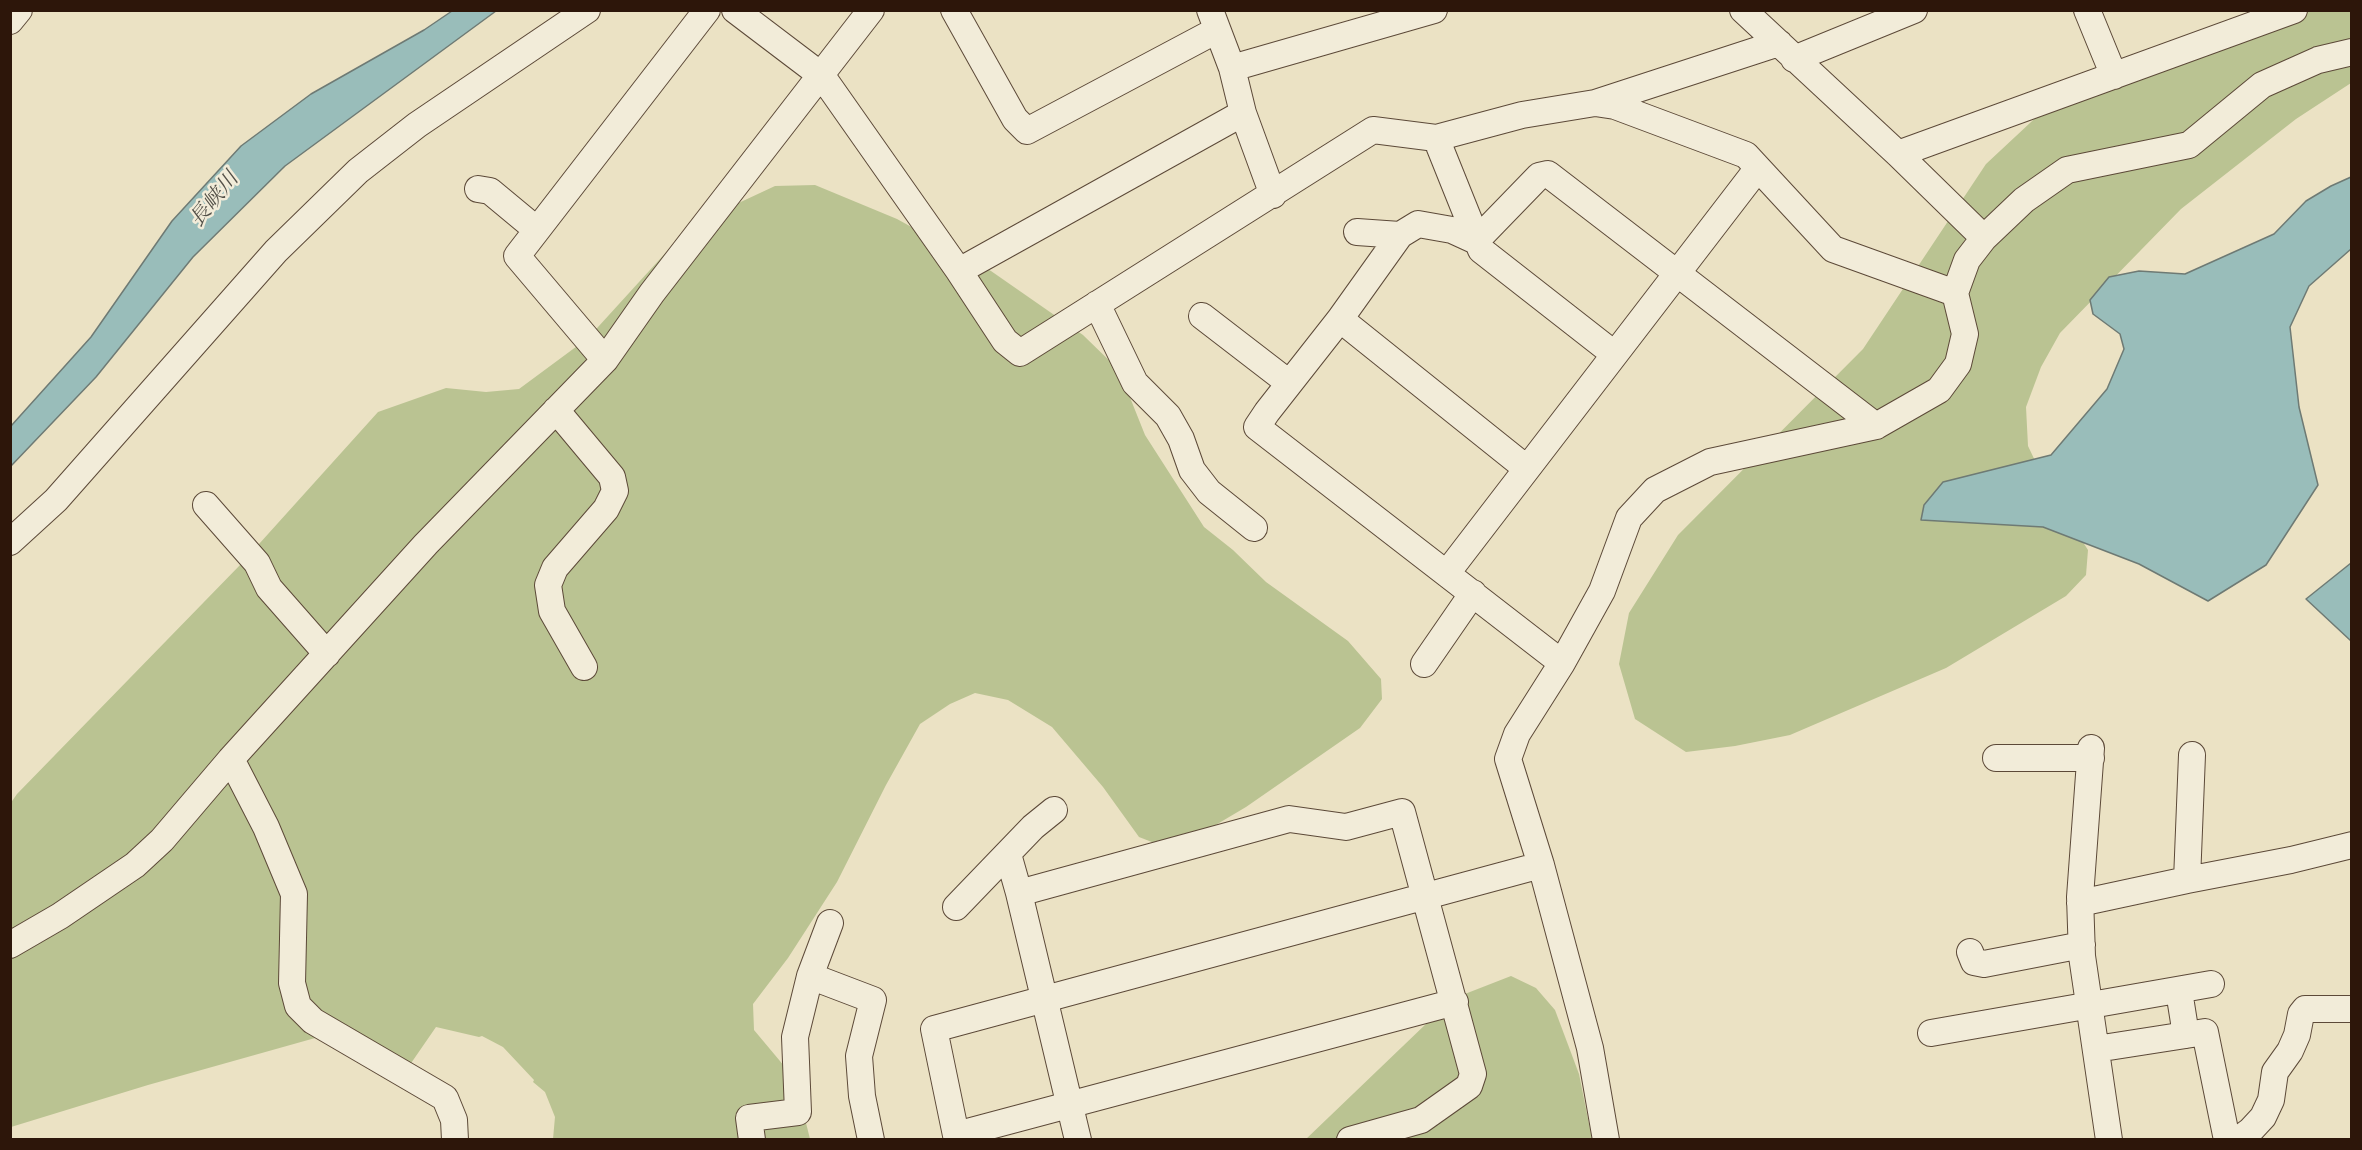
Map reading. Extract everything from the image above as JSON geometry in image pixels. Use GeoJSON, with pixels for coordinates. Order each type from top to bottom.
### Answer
{"type":"FeatureCollection","features":[{"type":"Feature","properties":{"kind":"street"},"geometry":{"type":"LineString","coordinates":[[10,21],[19,10]]}},
{"type":"Feature","properties":{"kind":"street"},"geometry":{"type":"LineString","coordinates":[[10,542],[56,500],[276,252],[358,171],[417,125],[587,10]]}},
{"type":"Feature","properties":{"kind":"street"},"geometry":{"type":"LineString","coordinates":[[604,360],[517,256],[707,10]]}},
{"type":"Feature","properties":{"kind":"street"},"geometry":{"type":"LineString","coordinates":[[735,10],[822,76],[959,271],[1005,341],[1020,353],[1373,130],[1436,138],[1522,115],[1595,103],[1786,51],[1889,15],[1914,10]]}},
{"type":"Feature","properties":{"kind":"street"},"geometry":{"type":"LineString","coordinates":[[10,945],[60,916],[135,865],[162,840],[231,759],[426,544],[604,360],[652,293],[871,10]]}},
{"type":"Feature","properties":{"kind":"street"},"geometry":{"type":"LineString","coordinates":[[954,10],[1015,119],[1028,131],[1214,20],[1232,68],[1243,113],[1273,195]]}},
{"type":"Feature","properties":{"kind":"street"},"geometry":{"type":"LineString","coordinates":[[1232,68],[1434,10]]}},
{"type":"Feature","properties":{"kind":"street"},"geometry":{"type":"LineString","coordinates":[[1743,10],[1898,154],[1984,238]]}},
{"type":"Feature","properties":{"kind":"street"},"geometry":{"type":"LineString","coordinates":[[2087,10],[2114,76]]}},
{"type":"Feature","properties":{"kind":"street"},"geometry":{"type":"LineString","coordinates":[[1898,154],[2294,10]]}},
{"type":"Feature","properties":{"kind":"street"},"geometry":{"type":"LineString","coordinates":[[1606,1140],[1590,1048],[1508,759],[1517,734],[1562,663],[1602,591],[1629,518],[1654,490],[1710,462],[1876,426],[1939,390],[1958,364],[1965,334],[1955,293],[1967,260],[1984,238],[2024,200],[2067,170],[2188,145],[2262,85],[2318,60],[2352,52]]}},
{"type":"Feature","properties":{"kind":"street"},"geometry":{"type":"LineString","coordinates":[[1595,103],[1615,106],[1746,155],[1833,249],[1955,293]]}},
{"type":"Feature","properties":{"kind":"street"},"geometry":{"type":"LineString","coordinates":[[959,271],[1243,113]]}},
{"type":"Feature","properties":{"kind":"street"},"geometry":{"type":"LineString","coordinates":[[1436,138],[1481,250],[1614,354]]}},
{"type":"Feature","properties":{"kind":"street"},"geometry":{"type":"LineString","coordinates":[[1447,573],[1758,168]]}},
{"type":"Feature","properties":{"kind":"street"},"geometry":{"type":"LineString","coordinates":[[1476,241],[1539,176],[1548,174],[1876,426]]}},
{"type":"Feature","properties":{"kind":"street"},"geometry":{"type":"LineString","coordinates":[[490,185],[537,230]]}},
{"type":"Feature","properties":{"kind":"street"},"geometry":{"type":"LineString","coordinates":[[1476,241],[1452,230],[1418,224],[1400,235],[1340,319],[1257,427],[1562,663]]}},
{"type":"Feature","properties":{"kind":"street"},"geometry":{"type":"LineString","coordinates":[[1357,232],[1400,235]]}},
{"type":"Feature","properties":{"kind":"street"},"geometry":{"type":"LineString","coordinates":[[1097,304],[1135,383],[1168,416],[1181,439],[1192,470],[1209,492],[1254,528]]}},
{"type":"Feature","properties":{"kind":"street"},"geometry":{"type":"LineString","coordinates":[[1202,316],[1289,383]]}},
{"type":"Feature","properties":{"kind":"street"},"geometry":{"type":"LineString","coordinates":[[1340,319],[1526,468]]}},
{"type":"Feature","properties":{"kind":"street"},"geometry":{"type":"LineString","coordinates":[[556,410],[612,477],[615,492],[606,509],[555,568],[548,585],[552,611],[584,667]]}},
{"type":"Feature","properties":{"kind":"street"},"geometry":{"type":"LineString","coordinates":[[206,505],[257,563],[269,588],[327,654]]}},
{"type":"Feature","properties":{"kind":"street"},"geometry":{"type":"LineString","coordinates":[[1424,664],[1473,593]]}},
{"type":"Feature","properties":{"kind":"street"},"geometry":{"type":"LineString","coordinates":[[1996,758],[2091,753],[2080,903],[2082,945],[2109,1140]]}},
{"type":"Feature","properties":{"kind":"street"},"geometry":{"type":"LineString","coordinates":[[2187,880],[2192,755]]}},
{"type":"Feature","properties":{"kind":"street"},"geometry":{"type":"LineString","coordinates":[[231,759],[266,828],[294,894],[292,983],[298,1006],[313,1021],[445,1098],[454,1120],[455,1140]]}},
{"type":"Feature","properties":{"kind":"street"},"geometry":{"type":"LineString","coordinates":[[956,907],[1033,827],[1054,810]]}},
{"type":"Feature","properties":{"kind":"street"},"geometry":{"type":"LineString","coordinates":[[1019,893],[1289,819],[1346,826],[1402,812],[1473,1074],[1469,1086],[1420,1120],[1350,1140]]}},
{"type":"Feature","properties":{"kind":"street"},"geometry":{"type":"LineString","coordinates":[[2080,903],[2291,860],[2352,845]]}},
{"type":"Feature","properties":{"kind":"street"},"geometry":{"type":"LineString","coordinates":[[1008,854],[1078,1140]]}},
{"type":"Feature","properties":{"kind":"street"},"geometry":{"type":"LineString","coordinates":[[1455,1002],[957,1137],[934,1029],[1540,866]]}},
{"type":"Feature","properties":{"kind":"street"},"geometry":{"type":"LineString","coordinates":[[752,1140],[749,1118],[798,1112],[795,1037],[810,976],[830,923]]}},
{"type":"Feature","properties":{"kind":"street"},"geometry":{"type":"LineString","coordinates":[[1970,952],[1974,962],[1984,964],[2082,945]]}},
{"type":"Feature","properties":{"kind":"street"},"geometry":{"type":"LineString","coordinates":[[810,976],[873,1000],[859,1056],[862,1096],[871,1140]]}},
{"type":"Feature","properties":{"kind":"street"},"geometry":{"type":"LineString","coordinates":[[1931,1033],[2211,984]]}},
{"type":"Feature","properties":{"kind":"street"},"geometry":{"type":"LineString","coordinates":[[2179,991],[2186,1035]]}},
{"type":"Feature","properties":{"kind":"street"},"geometry":{"type":"LineString","coordinates":[[2238,1140],[2263,1117],[2271,1100],[2275,1072],[2290,1051],[2297,1035],[2301,1014],[2305,1009],[2352,1009]]}},
{"type":"Feature","properties":{"kind":"street"},"geometry":{"type":"LineString","coordinates":[[2096,1049],[2205,1032],[2227,1140]]}},
{"type":"Feature","properties":{"kind":"green space"},"geometry":{"type":"Polygon","coordinates":[[[2253,11],[2351,11],[2351,83],[2296,119],[2181,209],[2060,333],[2041,367],[2026,407],[2028,446],[2048,488],[2088,550],[2086,575],[2066,596],[1946,668],[1790,735],[1735,746],[1686,752],[1635,719],[1619,664],[1629,613],[1678,535],[1863,349],[1986,164],[2075,81],[2152,55],[2253,11]]]}},
{"type":"Feature","properties":{"kind":"green space"},"geometry":{"type":"Polygon","coordinates":[[[815,185],[897,219],[991,271],[1083,335],[1119,370],[1145,435],[1204,527],[1233,550],[1266,582],[1348,641],[1381,679],[1382,699],[1360,728],[1246,807],[1192,839],[1157,844],[1139,837],[1103,787],[1052,727],[1008,700],[975,693],[950,704],[920,724],[837,882],[788,958],[753,1004],[754,1030],[795,1079],[810,1139],[553,1139],[555,1117],[545,1092],[533,1082],[534,1080],[503,1047],[482,1036],[436,1027],[407,1069],[340,1031],[148,1085],[11,1127],[10,804],[17,794],[241,564],[378,412],[446,388],[486,392],[519,389],[588,338],[670,248],[730,207],[775,186],[815,185]]]}},
{"type":"Feature","properties":{"kind":"green space"},"geometry":{"type":"Polygon","coordinates":[[[1511,976],[1536,988],[1555,1010],[1579,1074],[1592,1139],[1305,1140],[1452,999],[1511,976]]]}},
{"type":"Feature","properties":{"kind":"water","name":"長峡川"},"geometry":{"type":"Polygon","coordinates":[[[452,11],[496,11],[285,166],[193,257],[96,377],[11,466],[11,426],[91,337],[172,221],[241,146],[311,94],[424,30],[452,11]]]}},
{"type":"Feature","properties":{"kind":"water"},"geometry":{"type":"Polygon","coordinates":[[[2351,177],[2351,249],[2309,286],[2290,327],[2299,407],[2318,485],[2266,565],[2208,601],[2139,564],[2043,527],[1921,520],[1924,505],[1943,482],[2051,455],[2107,389],[2124,349],[2120,334],[2093,314],[2090,300],[2109,277],[2139,271],[2185,274],[2274,234],[2306,201],[2351,177]]]}},
{"type":"Feature","properties":{"kind":"water"},"geometry":{"type":"Polygon","coordinates":[[[2351,563],[2351,641],[2306,599],[2351,563]]]}}]}
